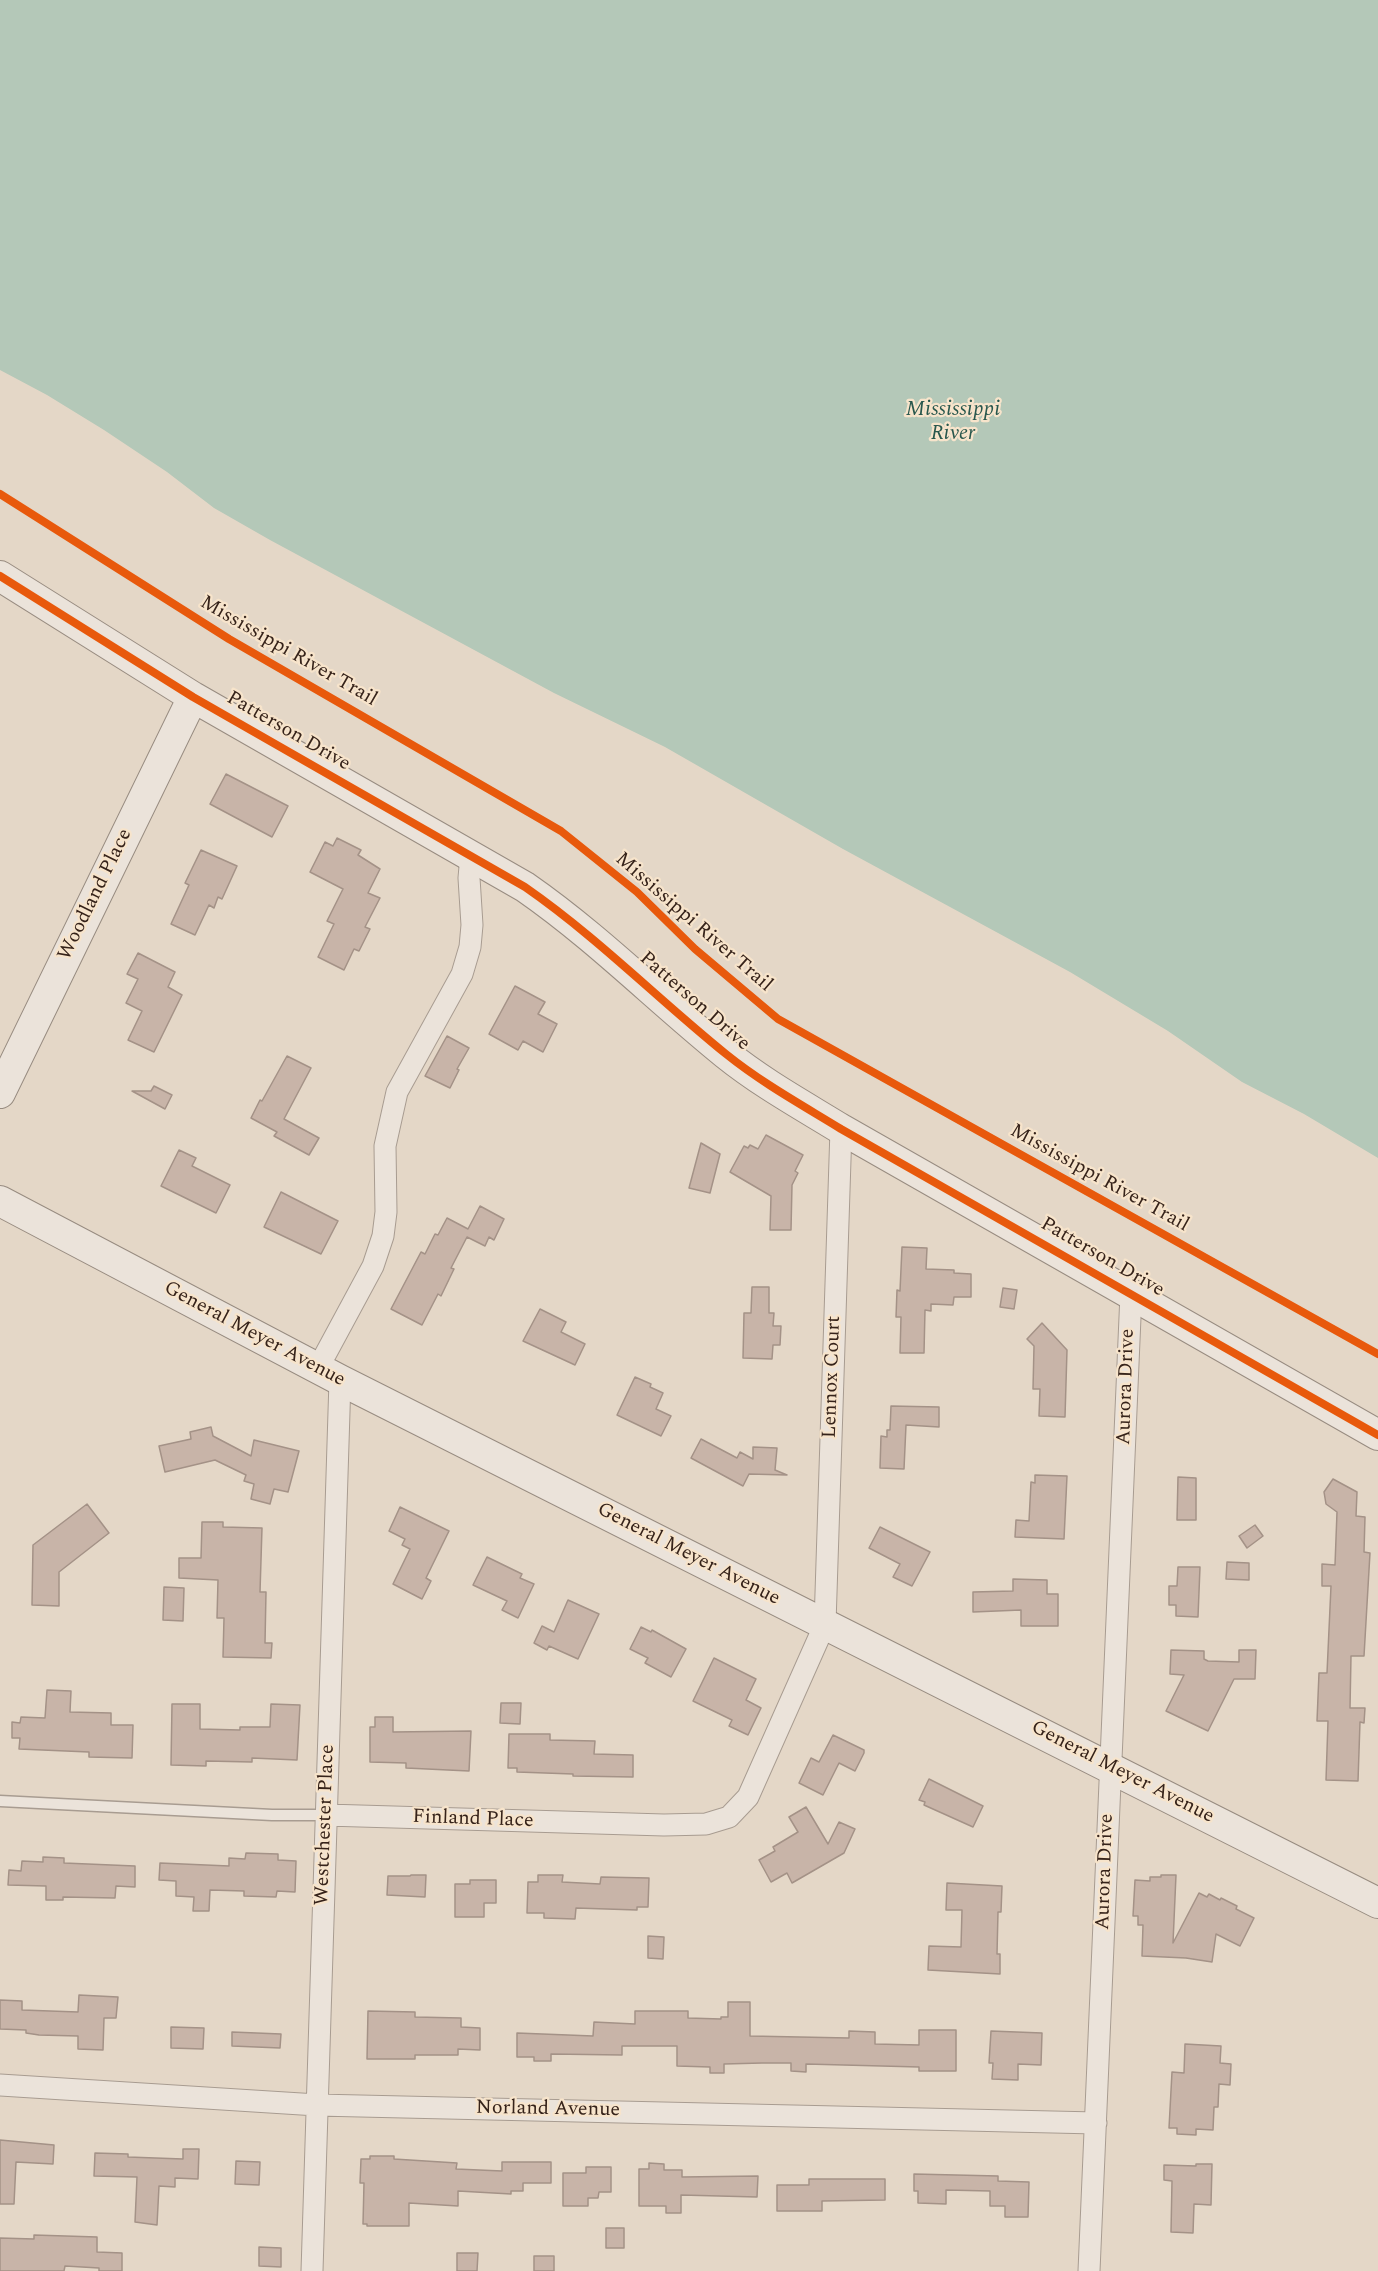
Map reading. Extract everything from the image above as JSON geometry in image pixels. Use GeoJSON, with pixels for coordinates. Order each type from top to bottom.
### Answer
{"type":"FeatureCollection","features":[{"type":"Feature","properties":{"kind":"street","name":"Patterson Drive"},"geometry":{"type":"LineString","coordinates":[[0,576],[193,697],[471,855],[561,912],[757,1078],[841,1129],[1378,1435]]}},
{"type":"Feature","properties":{"kind":"street","name":"Woodland Place"},"geometry":{"type":"LineString","coordinates":[[0,1093],[193,697]]}},
{"type":"Feature","properties":{"kind":"street","name":"Westchester Place"},"geometry":{"type":"LineString","coordinates":[[312,2271],[326,1815],[329,1374],[383,1236],[386,1212],[385,1146],[397,1092],[462,974],[470,947],[471,855]]}},
{"type":"Feature","properties":{"kind":"street","name":"Lennox Court"},"geometry":{"type":"LineString","coordinates":[[825,1624],[841,1129]]}},
{"type":"Feature","properties":{"kind":"street","name":"General Meyer Avenue"},"geometry":{"type":"LineString","coordinates":[[0,1201],[329,1374],[1378,1903]]}},
{"type":"Feature","properties":{"kind":"street"},"geometry":{"type":"LineString","coordinates":[[0,1222],[39,1222]]}},
{"type":"Feature","properties":{"kind":"street","name":"Aurora Drive"},"geometry":{"type":"LineString","coordinates":[[1089,2271],[1131,1294]]}},
{"type":"Feature","properties":{"kind":"street","name":"Finland Place"},"geometry":{"type":"LineString","coordinates":[[326,1815],[664,1825],[706,1824],[729,1817],[748,1797],[825,1624]]}},
{"type":"Feature","properties":{"kind":"street","name":"Norland Avenue"},"geometry":{"type":"LineString","coordinates":[[0,2085],[317,2105],[1096,2123]]}},
{"type":"Feature","properties":{"kind":"lane","name":"Finland Place"},"geometry":{"type":"LineString","coordinates":[[0,1801],[272,1815],[326,1815]]}},
{"type":"Feature","properties":{"kind":"water","name":"Mississippi River"},"geometry":{"type":"Polygon","coordinates":[[[0,0],[1378,0],[1378,1158],[1304,1114],[1242,1082],[1168,1031],[1070,972],[843,849],[665,747],[554,693],[214,508],[167,472],[104,430],[47,395],[0,370],[0,0]]]}},
{"type":"Feature","properties":{"kind":"building"},"geometry":{"type":"Polygon","coordinates":[[[226,774],[288,806],[272,837],[210,804],[226,774]]]}},
{"type":"Feature","properties":{"kind":"building"},"geometry":{"type":"Polygon","coordinates":[[[337,838],[361,850],[358,855],[380,869],[368,893],[380,898],[365,927],[370,929],[359,951],[354,949],[344,970],[318,957],[334,924],[327,921],[343,889],[310,872],[325,842],[333,846],[337,838]]]}},
{"type":"Feature","properties":{"kind":"building"},"geometry":{"type":"Polygon","coordinates":[[[201,850],[237,866],[222,899],[218,897],[214,908],[209,905],[195,935],[171,924],[189,885],[185,883],[201,850]]]}},
{"type":"Feature","properties":{"kind":"building"},"geometry":{"type":"Polygon","coordinates":[[[138,953],[175,972],[168,987],[182,995],[154,1052],[128,1040],[142,1011],[126,1003],[138,979],[127,974],[138,953]]]}},
{"type":"Feature","properties":{"kind":"building"},"geometry":{"type":"Polygon","coordinates":[[[515,986],[545,1002],[538,1014],[557,1024],[543,1052],[523,1041],[518,1050],[489,1034],[515,986]]]}},
{"type":"Feature","properties":{"kind":"building"},"geometry":{"type":"Polygon","coordinates":[[[447,1036],[469,1048],[457,1069],[459,1070],[450,1088],[425,1076],[447,1036]]]}},
{"type":"Feature","properties":{"kind":"building"},"geometry":{"type":"Polygon","coordinates":[[[287,1056],[311,1068],[284,1119],[319,1138],[309,1155],[274,1136],[277,1132],[251,1118],[287,1056]]]}},
{"type":"Feature","properties":{"kind":"building"},"geometry":{"type":"Polygon","coordinates":[[[154,1086],[172,1095],[165,1109],[132,1091],[151,1091],[154,1086]]]}},
{"type":"Feature","properties":{"kind":"building"},"geometry":{"type":"Polygon","coordinates":[[[766,1135],[803,1155],[795,1171],[798,1173],[792,1185],[791,1230],[770,1230],[771,1196],[730,1172],[744,1146],[748,1148],[750,1145],[758,1149],[766,1135]]]}},
{"type":"Feature","properties":{"kind":"building"},"geometry":{"type":"Polygon","coordinates":[[[701,1143],[720,1154],[710,1193],[689,1188],[701,1143]]]}},
{"type":"Feature","properties":{"kind":"building"},"geometry":{"type":"Polygon","coordinates":[[[179,1150],[196,1158],[192,1166],[230,1185],[216,1213],[161,1186],[179,1150]]]}},
{"type":"Feature","properties":{"kind":"building"},"geometry":{"type":"Polygon","coordinates":[[[281,1192],[338,1221],[321,1254],[264,1227],[281,1192]]]}},
{"type":"Feature","properties":{"kind":"building"},"geometry":{"type":"Polygon","coordinates":[[[480,1206],[504,1219],[494,1240],[489,1237],[485,1246],[467,1237],[451,1268],[454,1269],[441,1296],[438,1294],[422,1325],[391,1309],[421,1252],[425,1254],[435,1234],[438,1235],[447,1218],[468,1229],[480,1206]]]}},
{"type":"Feature","properties":{"kind":"building"},"geometry":{"type":"Polygon","coordinates":[[[902,1247],[927,1248],[926,1269],[954,1270],[954,1273],[971,1274],[971,1297],[954,1297],[953,1305],[931,1304],[931,1311],[925,1310],[924,1353],[900,1353],[901,1317],[896,1317],[902,1247]]]}},
{"type":"Feature","properties":{"kind":"building"},"geometry":{"type":"Polygon","coordinates":[[[752,1287],[769,1287],[769,1313],[774,1313],[773,1326],[781,1326],[780,1345],[773,1345],[772,1359],[743,1358],[744,1313],[751,1313],[752,1287]]]}},
{"type":"Feature","properties":{"kind":"building"},"geometry":{"type":"Polygon","coordinates":[[[1003,1288],[1017,1290],[1014,1309],[1000,1307],[1003,1288]]]}},
{"type":"Feature","properties":{"kind":"building"},"geometry":{"type":"Polygon","coordinates":[[[540,1309],[566,1322],[561,1332],[585,1344],[575,1365],[523,1341],[540,1309]]]}},
{"type":"Feature","properties":{"kind":"building"},"geometry":{"type":"Polygon","coordinates":[[[1042,1323],[1067,1350],[1065,1417],[1039,1416],[1040,1389],[1033,1389],[1034,1346],[1027,1339],[1042,1323]]]}},
{"type":"Feature","properties":{"kind":"building"},"geometry":{"type":"Polygon","coordinates":[[[635,1377],[651,1384],[650,1387],[663,1393],[656,1409],[671,1416],[661,1436],[617,1415],[635,1377]]]}},
{"type":"Feature","properties":{"kind":"building"},"geometry":{"type":"Polygon","coordinates":[[[891,1406],[939,1407],[939,1427],[906,1425],[904,1469],[880,1468],[881,1436],[887,1437],[887,1430],[890,1430],[891,1406]]]}},
{"type":"Feature","properties":{"kind":"building"},"geometry":{"type":"Polygon","coordinates":[[[211,1427],[213,1436],[251,1456],[254,1440],[299,1451],[288,1492],[274,1489],[270,1504],[251,1499],[254,1484],[244,1481],[246,1475],[215,1460],[165,1472],[159,1446],[191,1439],[190,1432],[211,1427]]]}},
{"type":"Feature","properties":{"kind":"building"},"geometry":{"type":"Polygon","coordinates":[[[701,1439],[737,1458],[740,1452],[753,1459],[753,1447],[777,1448],[775,1470],[787,1475],[749,1474],[743,1486],[691,1458],[701,1439]]]}},
{"type":"Feature","properties":{"kind":"building"},"geometry":{"type":"Polygon","coordinates":[[[1035,1475],[1067,1476],[1064,1539],[1015,1537],[1016,1520],[1029,1521],[1031,1482],[1035,1483],[1035,1475]]]}},
{"type":"Feature","properties":{"kind":"building"},"geometry":{"type":"Polygon","coordinates":[[[1178,1477],[1196,1478],[1196,1520],[1177,1520],[1178,1477]]]}},
{"type":"Feature","properties":{"kind":"building"},"geometry":{"type":"Polygon","coordinates":[[[1333,1479],[1357,1492],[1356,1516],[1365,1517],[1364,1552],[1370,1553],[1364,1656],[1351,1656],[1350,1708],[1365,1708],[1364,1723],[1360,1722],[1358,1781],[1326,1780],[1328,1721],[1317,1721],[1319,1673],[1327,1673],[1331,1586],[1322,1586],[1322,1564],[1335,1565],[1337,1512],[1326,1504],[1324,1492],[1333,1479]]]}},
{"type":"Feature","properties":{"kind":"building"},"geometry":{"type":"Polygon","coordinates":[[[87,1504],[109,1533],[59,1572],[59,1606],[32,1605],[33,1545],[87,1504]]]}},
{"type":"Feature","properties":{"kind":"building"},"geometry":{"type":"Polygon","coordinates":[[[400,1507],[449,1531],[426,1578],[431,1581],[422,1599],[393,1584],[410,1549],[402,1545],[405,1539],[389,1531],[400,1507]]]}},
{"type":"Feature","properties":{"kind":"building"},"geometry":{"type":"Polygon","coordinates":[[[202,1522],[223,1522],[223,1527],[262,1528],[260,1592],[266,1592],[265,1643],[272,1643],[271,1658],[223,1657],[224,1618],[217,1618],[218,1580],[179,1578],[179,1558],[201,1558],[202,1522]]]}},
{"type":"Feature","properties":{"kind":"building"},"geometry":{"type":"Polygon","coordinates":[[[1255,1525],[1263,1536],[1247,1548],[1239,1536],[1255,1525]]]}},
{"type":"Feature","properties":{"kind":"building"},"geometry":{"type":"Polygon","coordinates":[[[880,1527],[930,1552],[912,1586],[893,1577],[900,1564],[869,1548],[880,1527]]]}},
{"type":"Feature","properties":{"kind":"building"},"geometry":{"type":"Polygon","coordinates":[[[487,1557],[522,1574],[520,1578],[534,1584],[518,1618],[502,1610],[507,1601],[473,1585],[487,1557]]]}},
{"type":"Feature","properties":{"kind":"building"},"geometry":{"type":"Polygon","coordinates":[[[1227,1562],[1249,1563],[1249,1580],[1226,1579],[1227,1562]]]}},
{"type":"Feature","properties":{"kind":"building"},"geometry":{"type":"Polygon","coordinates":[[[1178,1567],[1200,1567],[1198,1617],[1176,1616],[1176,1605],[1169,1605],[1169,1586],[1177,1586],[1178,1567]]]}},
{"type":"Feature","properties":{"kind":"building"},"geometry":{"type":"Polygon","coordinates":[[[1013,1579],[1047,1580],[1047,1594],[1058,1594],[1058,1626],[1021,1626],[1021,1610],[973,1612],[973,1592],[1013,1591],[1013,1579]]]}},
{"type":"Feature","properties":{"kind":"building"},"geometry":{"type":"Polygon","coordinates":[[[164,1587],[184,1588],[183,1621],[163,1620],[164,1587]]]}},
{"type":"Feature","properties":{"kind":"building"},"geometry":{"type":"Polygon","coordinates":[[[568,1600],[599,1614],[578,1659],[549,1646],[547,1650],[534,1643],[542,1626],[554,1632],[568,1600]]]}},
{"type":"Feature","properties":{"kind":"building"},"geometry":{"type":"Polygon","coordinates":[[[641,1627],[651,1632],[652,1630],[686,1649],[671,1677],[645,1663],[648,1658],[630,1649],[641,1627]]]}},
{"type":"Feature","properties":{"kind":"building"},"geometry":{"type":"Polygon","coordinates":[[[1171,1650],[1204,1651],[1204,1659],[1208,1661],[1239,1662],[1239,1650],[1256,1650],[1255,1679],[1234,1679],[1208,1731],[1166,1711],[1184,1675],[1170,1674],[1171,1650]]]}},
{"type":"Feature","properties":{"kind":"building"},"geometry":{"type":"Polygon","coordinates":[[[714,1658],[756,1679],[746,1700],[761,1708],[748,1735],[729,1726],[732,1720],[693,1701],[714,1658]]]}},
{"type":"Feature","properties":{"kind":"building"},"geometry":{"type":"Polygon","coordinates":[[[47,1690],[71,1691],[70,1712],[111,1713],[111,1725],[133,1725],[132,1758],[89,1757],[89,1752],[19,1749],[20,1738],[12,1738],[12,1722],[20,1723],[21,1717],[45,1718],[47,1690]]]}},
{"type":"Feature","properties":{"kind":"building"},"geometry":{"type":"Polygon","coordinates":[[[501,1703],[521,1703],[520,1724],[500,1723],[501,1703]]]}},
{"type":"Feature","properties":{"kind":"building"},"geometry":{"type":"Polygon","coordinates":[[[172,1704],[200,1704],[200,1729],[240,1730],[240,1727],[270,1727],[271,1704],[300,1705],[297,1760],[252,1758],[252,1762],[206,1761],[206,1766],[171,1765],[172,1704]]]}},
{"type":"Feature","properties":{"kind":"building"},"geometry":{"type":"Polygon","coordinates":[[[375,1717],[393,1717],[393,1732],[471,1731],[469,1771],[406,1768],[406,1763],[370,1762],[370,1727],[375,1727],[375,1717]]]}},
{"type":"Feature","properties":{"kind":"building"},"geometry":{"type":"Polygon","coordinates":[[[509,1734],[550,1734],[550,1740],[595,1741],[594,1754],[633,1755],[633,1777],[517,1772],[517,1768],[508,1768],[509,1734]]]}},
{"type":"Feature","properties":{"kind":"building"},"geometry":{"type":"Polygon","coordinates":[[[833,1735],[864,1750],[864,1753],[855,1771],[839,1763],[823,1795],[799,1783],[811,1758],[819,1762],[833,1735]]]}},
{"type":"Feature","properties":{"kind":"building"},"geometry":{"type":"Polygon","coordinates":[[[929,1779],[983,1806],[973,1827],[924,1805],[925,1802],[919,1800],[929,1779]]]}},
{"type":"Feature","properties":{"kind":"building"},"geometry":{"type":"Polygon","coordinates":[[[806,1807],[828,1844],[839,1822],[855,1829],[844,1853],[792,1883],[787,1873],[771,1882],[759,1860],[775,1851],[773,1847],[798,1832],[789,1817],[806,1807]]]}},
{"type":"Feature","properties":{"kind":"building"},"geometry":{"type":"Polygon","coordinates":[[[246,1853],[278,1854],[278,1860],[296,1861],[295,1892],[277,1891],[276,1897],[244,1896],[244,1891],[210,1890],[209,1911],[193,1911],[194,1897],[176,1896],[176,1881],[159,1880],[160,1863],[229,1866],[229,1858],[245,1859],[246,1853]]]}},
{"type":"Feature","properties":{"kind":"building"},"geometry":{"type":"Polygon","coordinates":[[[43,1857],[64,1858],[64,1863],[135,1866],[135,1887],[116,1886],[115,1898],[63,1897],[63,1900],[46,1900],[46,1886],[8,1885],[9,1870],[21,1871],[22,1861],[43,1862],[43,1857]]]}},
{"type":"Feature","properties":{"kind":"building"},"geometry":{"type":"Polygon","coordinates":[[[426,1875],[425,1897],[387,1895],[388,1876],[426,1875]]]}},
{"type":"Feature","properties":{"kind":"building"},"geometry":{"type":"Polygon","coordinates":[[[538,1875],[563,1875],[562,1882],[600,1884],[601,1877],[649,1878],[648,1907],[637,1907],[637,1910],[576,1908],[575,1919],[544,1918],[544,1913],[527,1913],[528,1882],[538,1882],[538,1875]]]}},
{"type":"Feature","properties":{"kind":"building"},"geometry":{"type":"Polygon","coordinates":[[[1161,1875],[1176,1875],[1173,1943],[1199,1893],[1207,1897],[1209,1894],[1220,1900],[1221,1898],[1254,1918],[1240,1946],[1216,1934],[1212,1962],[1142,1956],[1143,1925],[1138,1925],[1138,1916],[1133,1916],[1135,1880],[1150,1881],[1150,1877],[1161,1877],[1161,1875]]]}},
{"type":"Feature","properties":{"kind":"building"},"geometry":{"type":"Polygon","coordinates":[[[470,1880],[496,1880],[496,1903],[484,1903],[484,1917],[455,1917],[455,1884],[470,1884],[470,1880]]]}},
{"type":"Feature","properties":{"kind":"building"},"geometry":{"type":"Polygon","coordinates":[[[947,1883],[1002,1886],[1001,1912],[998,1912],[997,1954],[1000,1954],[1000,1974],[928,1970],[929,1946],[961,1947],[962,1910],[946,1910],[947,1883]]]}},
{"type":"Feature","properties":{"kind":"building"},"geometry":{"type":"Polygon","coordinates":[[[648,1936],[664,1937],[663,1959],[648,1958],[648,1936]]]}},
{"type":"Feature","properties":{"kind":"building"},"geometry":{"type":"Polygon","coordinates":[[[79,1995],[118,1997],[116,2018],[104,2018],[103,2050],[78,2049],[78,2036],[39,2035],[26,2033],[26,2030],[0,2029],[0,2000],[22,2001],[22,2010],[78,2012],[79,1995]]]}},
{"type":"Feature","properties":{"kind":"building"},"geometry":{"type":"Polygon","coordinates":[[[728,2002],[750,2002],[750,2036],[849,2038],[849,2031],[875,2032],[875,2044],[919,2045],[919,2030],[956,2030],[956,2071],[919,2071],[919,2067],[806,2064],[806,2072],[791,2071],[791,2063],[762,2063],[724,2064],[724,2073],[710,2073],[710,2067],[677,2066],[677,2046],[622,2046],[622,2055],[551,2054],[551,2061],[534,2061],[534,2057],[517,2057],[517,2033],[593,2036],[594,2022],[635,2024],[635,2011],[688,2011],[688,2018],[721,2019],[721,2017],[728,2017],[728,2002]]]}},
{"type":"Feature","properties":{"kind":"building"},"geometry":{"type":"Polygon","coordinates":[[[368,2011],[415,2012],[415,2017],[461,2018],[461,2027],[480,2028],[480,2050],[458,2049],[458,2055],[415,2055],[415,2059],[367,2059],[368,2011]]]}},
{"type":"Feature","properties":{"kind":"building"},"geometry":{"type":"Polygon","coordinates":[[[171,2027],[204,2028],[203,2049],[171,2048],[171,2027]]]}},
{"type":"Feature","properties":{"kind":"building"},"geometry":{"type":"Polygon","coordinates":[[[991,2031],[1042,2033],[1041,2065],[1018,2064],[1018,2080],[992,2079],[993,2063],[989,2063],[991,2031]]]}},
{"type":"Feature","properties":{"kind":"building"},"geometry":{"type":"Polygon","coordinates":[[[232,2032],[281,2034],[280,2048],[232,2046],[232,2032]]]}},
{"type":"Feature","properties":{"kind":"building"},"geometry":{"type":"Polygon","coordinates":[[[1185,2044],[1221,2046],[1220,2063],[1231,2064],[1230,2085],[1219,2084],[1218,2107],[1214,2107],[1213,2130],[1196,2129],[1196,2135],[1177,2134],[1177,2128],[1169,2128],[1172,2072],[1184,2073],[1185,2044]]]}},
{"type":"Feature","properties":{"kind":"building"},"geometry":{"type":"Polygon","coordinates":[[[0,2140],[54,2145],[53,2164],[16,2162],[14,2204],[0,2204],[0,2140]]]}},
{"type":"Feature","properties":{"kind":"building"},"geometry":{"type":"Polygon","coordinates":[[[183,2149],[199,2149],[198,2179],[175,2178],[175,2187],[159,2186],[157,2225],[135,2222],[137,2177],[94,2176],[95,2153],[183,2159],[183,2149]]]}},
{"type":"Feature","properties":{"kind":"building"},"geometry":{"type":"Polygon","coordinates":[[[370,2156],[394,2156],[394,2159],[457,2163],[456,2169],[502,2171],[502,2162],[551,2162],[551,2183],[523,2183],[523,2191],[511,2191],[511,2194],[458,2191],[458,2206],[409,2203],[409,2226],[367,2226],[363,2224],[364,2183],[360,2183],[361,2159],[370,2159],[370,2156]]]}},
{"type":"Feature","properties":{"kind":"building"},"geometry":{"type":"Polygon","coordinates":[[[236,2161],[260,2162],[259,2185],[235,2184],[236,2161]]]}},
{"type":"Feature","properties":{"kind":"building"},"geometry":{"type":"Polygon","coordinates":[[[649,2163],[664,2164],[664,2170],[682,2170],[682,2177],[758,2176],[757,2197],[681,2195],[681,2213],[666,2213],[666,2206],[639,2206],[639,2169],[649,2169],[649,2163]]]}},
{"type":"Feature","properties":{"kind":"building"},"geometry":{"type":"Polygon","coordinates":[[[1196,2164],[1212,2164],[1211,2205],[1194,2204],[1193,2233],[1171,2232],[1172,2181],[1164,2180],[1164,2165],[1196,2166],[1196,2164]]]}},
{"type":"Feature","properties":{"kind":"building"},"geometry":{"type":"Polygon","coordinates":[[[586,2167],[611,2167],[611,2192],[599,2192],[598,2198],[588,2198],[588,2206],[563,2206],[563,2173],[586,2173],[586,2167]]]}},
{"type":"Feature","properties":{"kind":"building"},"geometry":{"type":"Polygon","coordinates":[[[914,2174],[998,2176],[998,2181],[1029,2182],[1028,2217],[1005,2217],[1005,2206],[990,2206],[990,2191],[946,2190],[946,2204],[918,2203],[918,2191],[914,2191],[914,2174]]]}},
{"type":"Feature","properties":{"kind":"building"},"geometry":{"type":"Polygon","coordinates":[[[809,2179],[885,2179],[885,2200],[822,2201],[822,2211],[777,2211],[777,2185],[809,2185],[809,2179]]]}},
{"type":"Feature","properties":{"kind":"building"},"geometry":{"type":"Polygon","coordinates":[[[606,2228],[624,2228],[624,2248],[606,2248],[606,2228]]]}},
{"type":"Feature","properties":{"kind":"building"},"geometry":{"type":"Polygon","coordinates":[[[34,2235],[97,2237],[97,2252],[122,2253],[122,2271],[99,2271],[99,2268],[65,2266],[64,2271],[0,2271],[0,2238],[34,2239],[34,2235]]]}},
{"type":"Feature","properties":{"kind":"building"},"geometry":{"type":"Polygon","coordinates":[[[259,2247],[281,2248],[281,2267],[259,2266],[259,2247]]]}},
{"type":"Feature","properties":{"kind":"building"},"geometry":{"type":"Polygon","coordinates":[[[457,2253],[478,2253],[477,2271],[457,2271],[457,2253]]]}},
{"type":"Feature","properties":{"kind":"building"},"geometry":{"type":"Polygon","coordinates":[[[534,2256],[554,2256],[554,2271],[534,2271],[534,2256]]]}},
{"type":"Feature","properties":{"kind":"cycle path","name":"Mississippi River Trail"},"geometry":{"type":"LineString","coordinates":[[0,494],[229,639],[561,831],[637,892],[695,949],[778,1019],[1378,1354]]}},
{"type":"Feature","properties":{"kind":"cycle path"},"geometry":{"type":"LineString","coordinates":[[0,576],[193,697],[525,887],[577,926],[726,1054],[782,1093],[841,1129],[1378,1435]]}}]}
